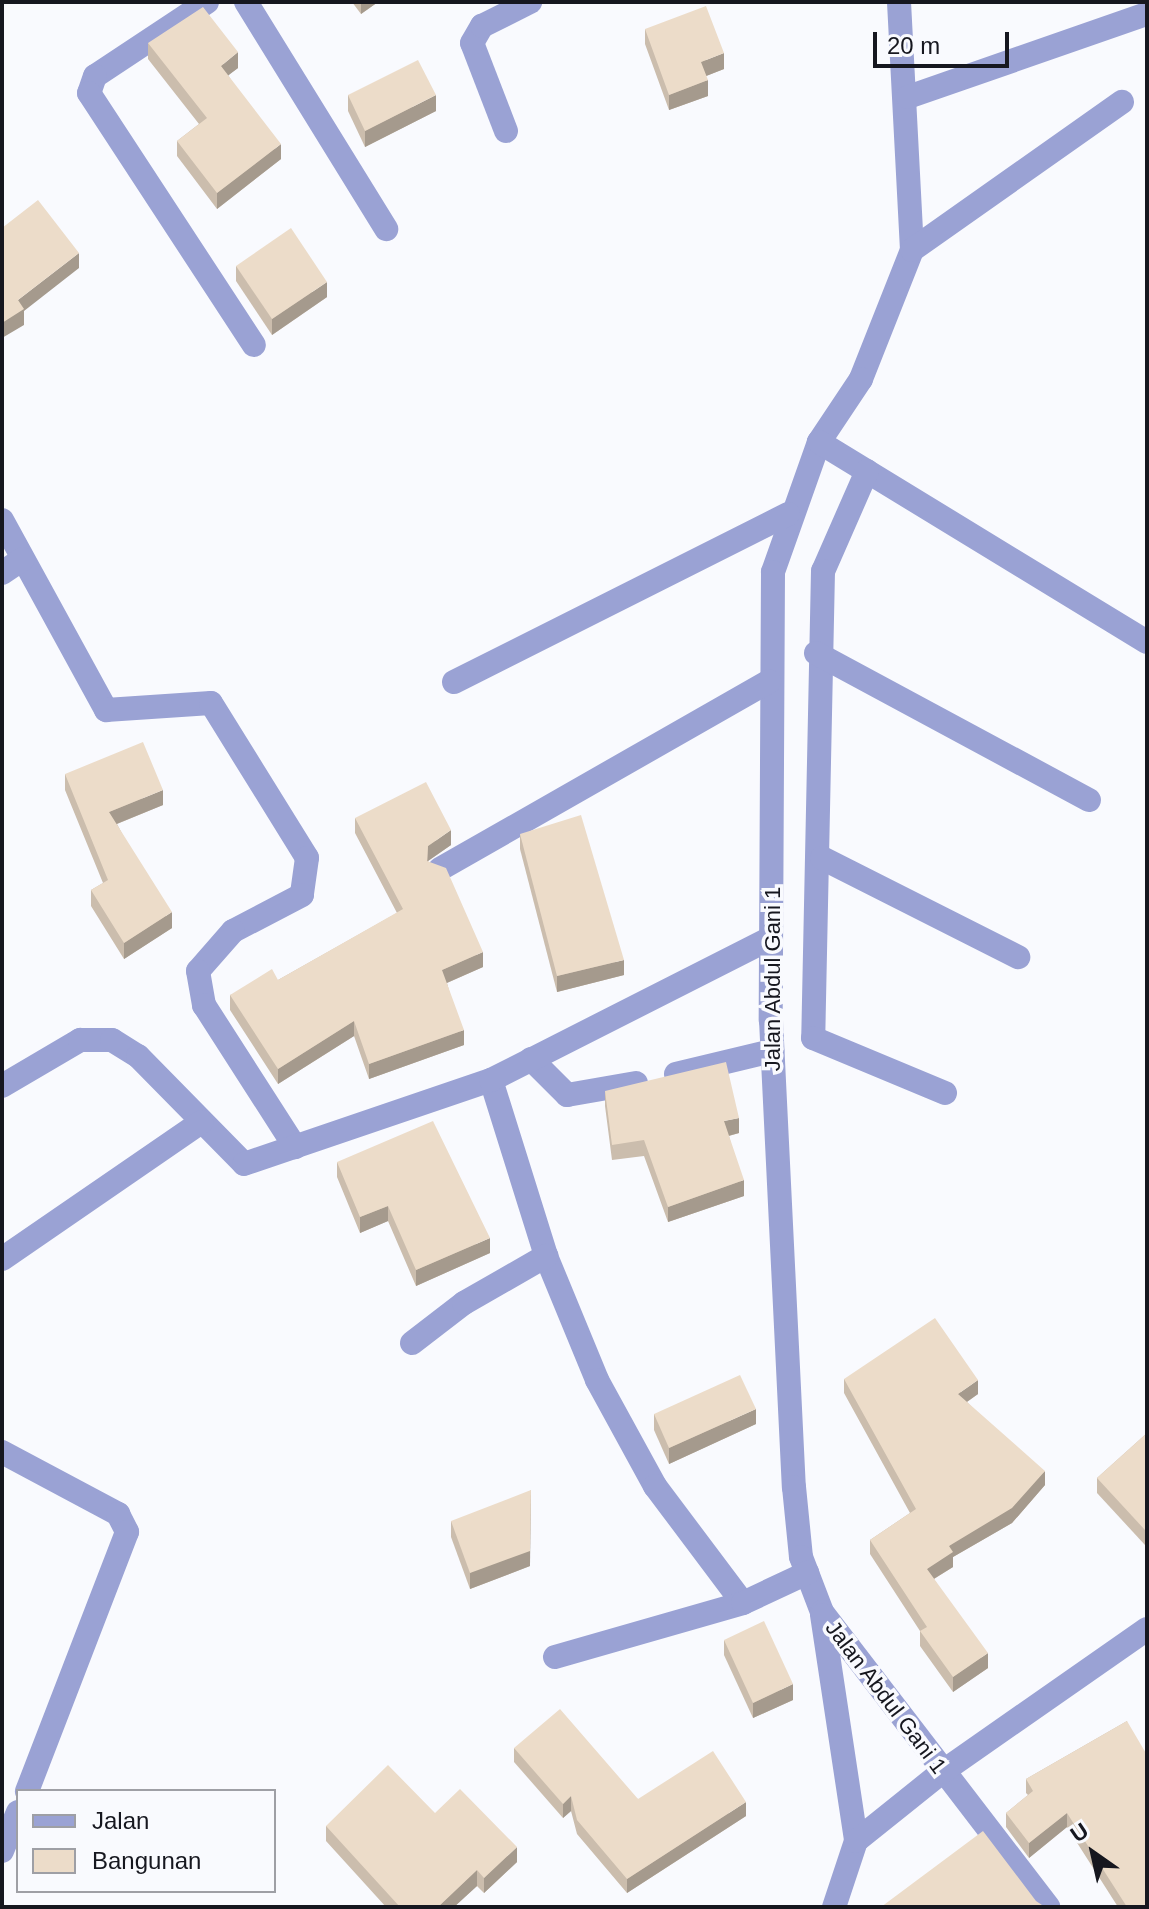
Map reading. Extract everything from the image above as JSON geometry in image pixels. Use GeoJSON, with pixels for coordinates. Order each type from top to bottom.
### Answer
{"type":"FeatureCollection","features":[{"type":"Feature","properties":{"kind":"street"},"geometry":{"type":"LineString","coordinates":[[207,2],[95,76],[89,93],[254,345]]}},
{"type":"Feature","properties":{"kind":"street"},"geometry":{"type":"LineString","coordinates":[[246,2],[386,229]]}},
{"type":"Feature","properties":{"kind":"street"},"geometry":{"type":"LineString","coordinates":[[506,131],[472,43],[482,26],[530,2]]}},
{"type":"Feature","properties":{"kind":"street","name":"Jalan Abdul Gani 1"},"geometry":{"type":"LineString","coordinates":[[899,2],[908,97],[912,250],[867,366],[819,442],[788,514],[773,572],[769,681],[772,1051],[794,1487],[807,1573],[822,1612],[1048,1907]]}},
{"type":"Feature","properties":{"kind":"street"},"geometry":{"type":"LineString","coordinates":[[908,97],[1147,14]]}},
{"type":"Feature","properties":{"kind":"street"},"geometry":{"type":"LineString","coordinates":[[912,250],[1122,102]]}},
{"type":"Feature","properties":{"kind":"street"},"geometry":{"type":"LineString","coordinates":[[819,442],[1147,642]]}},
{"type":"Feature","properties":{"kind":"street"},"geometry":{"type":"LineString","coordinates":[[867,471],[823,571],[816,653],[822,858],[813,1038],[945,1093]]}},
{"type":"Feature","properties":{"kind":"street"},"geometry":{"type":"LineString","coordinates":[[454,682],[788,514]]}},
{"type":"Feature","properties":{"kind":"street"},"geometry":{"type":"LineString","coordinates":[[2,520],[106,710],[211,703],[307,858],[302,895],[233,931],[198,971],[204,1005],[295,1147]]}},
{"type":"Feature","properties":{"kind":"street"},"geometry":{"type":"LineString","coordinates":[[2,573],[23,559]]}},
{"type":"Feature","properties":{"kind":"street"},"geometry":{"type":"LineString","coordinates":[[816,653],[1089,800]]}},
{"type":"Feature","properties":{"kind":"street"},"geometry":{"type":"LineString","coordinates":[[440,869],[769,681]]}},
{"type":"Feature","properties":{"kind":"street"},"geometry":{"type":"LineString","coordinates":[[822,858],[1018,957]]}},
{"type":"Feature","properties":{"kind":"street"},"geometry":{"type":"LineString","coordinates":[[2,1086],[97,1037],[138,1056],[244,1164],[491,1080],[771,938]]}},
{"type":"Feature","properties":{"kind":"street"},"geometry":{"type":"LineString","coordinates":[[531,1059],[567,1095],[587,1095],[772,1051]]}},
{"type":"Feature","properties":{"kind":"street"},"geometry":{"type":"LineString","coordinates":[[491,1080],[546,1256],[576,1335],[655,1486],[743,1603]]}},
{"type":"Feature","properties":{"kind":"street"},"geometry":{"type":"LineString","coordinates":[[2,1259],[201,1122]]}},
{"type":"Feature","properties":{"kind":"street"},"geometry":{"type":"LineString","coordinates":[[412,1343],[464,1303],[546,1256]]}},
{"type":"Feature","properties":{"kind":"street"},"geometry":{"type":"LineString","coordinates":[[2,1452],[118,1514],[127,1532],[28,1789]]}},
{"type":"Feature","properties":{"kind":"street"},"geometry":{"type":"LineString","coordinates":[[555,1657],[743,1603],[807,1573]]}},
{"type":"Feature","properties":{"kind":"street"},"geometry":{"type":"LineString","coordinates":[[822,1612],[856,1841],[834,1907]]}},
{"type":"Feature","properties":{"kind":"street"},"geometry":{"type":"LineString","coordinates":[[856,1841],[942,1772],[1147,1629]]}},
{"type":"Feature","properties":{"kind":"street"},"geometry":{"type":"LineString","coordinates":[[2,1851],[16,1817]]}},
{"type":"Feature","properties":{"kind":"building"},"geometry":{"type":"Polygon","coordinates":[[[706,6],[724,53],[701,62],[708,80],[669,95],[645,29],[706,6]]]}},
{"type":"Feature","properties":{"kind":"building"},"geometry":{"type":"Polygon","coordinates":[[[203,7],[238,52],[221,66],[281,144],[217,193],[177,141],[207,118],[148,43],[203,7]]]}},
{"type":"Feature","properties":{"kind":"building"},"geometry":{"type":"Polygon","coordinates":[[[418,60],[436,95],[365,131],[348,95],[418,60]]]}},
{"type":"Feature","properties":{"kind":"building"},"geometry":{"type":"Polygon","coordinates":[[[38,200],[79,253],[18,300],[24,309],[2,323],[2,228],[38,200]]]}},
{"type":"Feature","properties":{"kind":"building"},"geometry":{"type":"Polygon","coordinates":[[[291,228],[327,282],[272,319],[236,266],[291,228]]]}},
{"type":"Feature","properties":{"kind":"building"},"geometry":{"type":"Polygon","coordinates":[[[143,742],[163,790],[109,812],[172,912],[124,943],[91,890],[108,880],[65,774],[143,742]]]}},
{"type":"Feature","properties":{"kind":"building"},"geometry":{"type":"Polygon","coordinates":[[[426,782],[451,830],[428,846],[427,861],[446,868],[483,952],[442,970],[464,1030],[369,1064],[354,1021],[278,1069],[230,995],[272,969],[278,980],[403,909],[355,818],[426,782]]]}},
{"type":"Feature","properties":{"kind":"building"},"geometry":{"type":"Polygon","coordinates":[[[581,815],[624,960],[557,976],[520,834],[581,815]]]}},
{"type":"Feature","properties":{"kind":"building"},"geometry":{"type":"Polygon","coordinates":[[[726,1062],[739,1118],[724,1121],[744,1180],[668,1207],[644,1140],[612,1145],[605,1091],[726,1062]]]}},
{"type":"Feature","properties":{"kind":"building"},"geometry":{"type":"Polygon","coordinates":[[[433,1121],[490,1238],[416,1270],[388,1206],[360,1217],[337,1162],[433,1121]]]}},
{"type":"Feature","properties":{"kind":"building"},"geometry":{"type":"Polygon","coordinates":[[[935,1318],[978,1380],[958,1394],[1045,1471],[1012,1508],[949,1546],[953,1552],[927,1569],[988,1653],[953,1677],[920,1631],[927,1627],[870,1540],[916,1509],[844,1379],[935,1318]]]}},
{"type":"Feature","properties":{"kind":"building"},"geometry":{"type":"Polygon","coordinates":[[[740,1375],[756,1409],[669,1448],[654,1414],[740,1375]]]}},
{"type":"Feature","properties":{"kind":"building"},"geometry":{"type":"Polygon","coordinates":[[[1147,1433],[1147,1528],[1145,1530],[1097,1478],[1147,1433]]]}},
{"type":"Feature","properties":{"kind":"building"},"geometry":{"type":"Polygon","coordinates":[[[531,1490],[530,1551],[470,1573],[451,1521],[531,1490]]]}},
{"type":"Feature","properties":{"kind":"building"},"geometry":{"type":"Polygon","coordinates":[[[764,1621],[793,1684],[753,1703],[724,1640],[764,1621]]]}},
{"type":"Feature","properties":{"kind":"building"},"geometry":{"type":"Polygon","coordinates":[[[560,1709],[638,1799],[713,1751],[746,1802],[627,1879],[577,1820],[571,1796],[563,1804],[514,1748],[560,1709]]]}},
{"type":"Feature","properties":{"kind":"building"},"geometry":{"type":"Polygon","coordinates":[[[1127,1721],[1147,1755],[1147,1907],[1127,1907],[1067,1813],[1029,1843],[1006,1813],[1033,1791],[1026,1779],[1127,1721]]]}},
{"type":"Feature","properties":{"kind":"building"},"geometry":{"type":"Polygon","coordinates":[[[388,1765],[435,1813],[460,1789],[517,1847],[484,1878],[477,1870],[438,1907],[400,1907],[326,1826],[388,1765]]]}},
{"type":"Feature","properties":{"kind":"building"},"geometry":{"type":"Polygon","coordinates":[[[983,1831],[1036,1901],[1045,1907],[881,1907],[983,1831]]]}}]}
